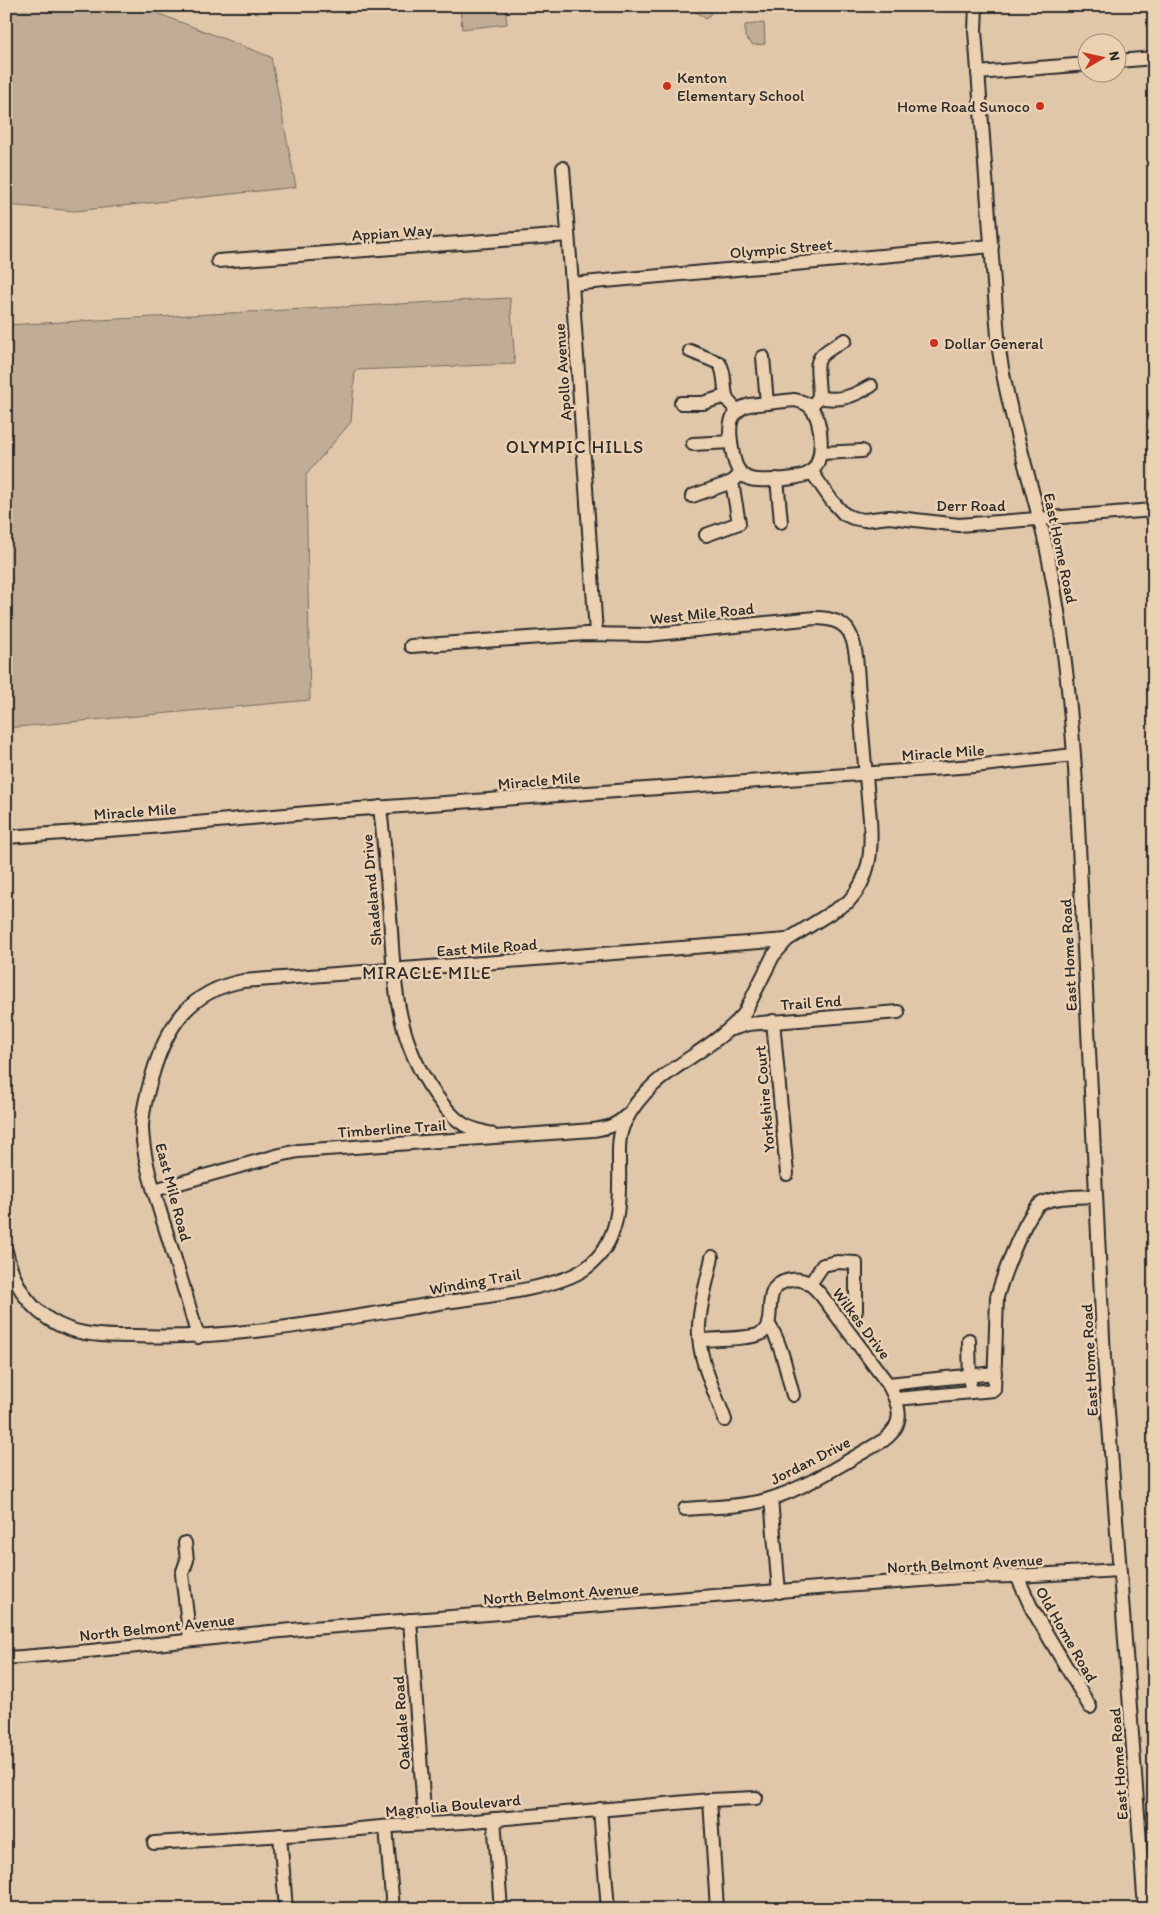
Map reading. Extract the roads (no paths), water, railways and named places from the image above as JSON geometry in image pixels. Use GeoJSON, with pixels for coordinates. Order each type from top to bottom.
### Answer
{"type":"FeatureCollection","features":[{"type":"Feature","properties":{"kind":"street","name":"East Home Road"},"geometry":{"type":"LineString","coordinates":[[976,6],[975,31],[1000,350],[1006,390],[1039,519],[1053,583],[1062,635],[1074,755],[1095,1196],[1119,1570],[1149,1895],[1145,1909]]}},
{"type":"Feature","properties":{"kind":"street"},"geometry":{"type":"LineString","coordinates":[[1128,60],[1154,58]]}},
{"type":"Feature","properties":{"kind":"street"},"geometry":{"type":"LineString","coordinates":[[978,73],[1078,65]]}},
{"type":"Feature","properties":{"kind":"street","name":"Apollo Avenue"},"geometry":{"type":"LineString","coordinates":[[563,168],[596,633]]}},
{"type":"Feature","properties":{"kind":"street","name":"Appian Way"},"geometry":{"type":"LineString","coordinates":[[218,261],[568,235]]}},
{"type":"Feature","properties":{"kind":"street","name":"Olympic Street"},"geometry":{"type":"LineString","coordinates":[[572,284],[992,246]]}},
{"type":"Feature","properties":{"kind":"street"},"geometry":{"type":"LineString","coordinates":[[692,496],[737,478],[757,480],[802,476],[811,471],[821,453],[815,402],[817,363],[819,357],[824,352],[845,340]]}},
{"type":"Feature","properties":{"kind":"street"},"geometry":{"type":"LineString","coordinates":[[690,352],[719,363],[722,366],[726,396],[728,401],[738,411]]}},
{"type":"Feature","properties":{"kind":"street"},"geometry":{"type":"LineString","coordinates":[[763,357],[767,403]]}},
{"type":"Feature","properties":{"kind":"street"},"geometry":{"type":"LineString","coordinates":[[706,535],[739,523],[737,478],[730,429],[732,420],[738,411],[749,404],[794,400],[815,402],[838,400],[852,397],[871,386]]}},
{"type":"Feature","properties":{"kind":"street"},"geometry":{"type":"LineString","coordinates":[[681,403],[703,403],[726,396]]}},
{"type":"Feature","properties":{"kind":"street"},"geometry":{"type":"LineString","coordinates":[[693,444],[731,442]]}},
{"type":"Feature","properties":{"kind":"street"},"geometry":{"type":"LineString","coordinates":[[821,453],[862,451]]}},
{"type":"Feature","properties":{"kind":"street","name":"Derr Road"},"geometry":{"type":"LineString","coordinates":[[811,471],[832,501],[844,514],[864,520],[889,517],[959,525],[1154,510]]}},
{"type":"Feature","properties":{"kind":"street"},"geometry":{"type":"LineString","coordinates":[[777,478],[781,522]]}},
{"type":"Feature","properties":{"kind":"street","name":"West Mile Road"},"geometry":{"type":"LineString","coordinates":[[411,646],[596,633],[647,635],[816,618],[831,619],[848,630],[853,644],[866,774]]}},
{"type":"Feature","properties":{"kind":"street","name":"Miracle Mile"},"geometry":{"type":"LineString","coordinates":[[6,837],[150,827],[380,807],[974,766],[1074,755]]}},
{"type":"Feature","properties":{"kind":"street","name":"East Mile Road"},"geometry":{"type":"LineString","coordinates":[[198,1337],[154,1190],[146,1159],[142,1128],[148,1089],[154,1066],[168,1033],[183,1012],[193,1003],[216,988],[242,981],[787,940],[848,902],[857,893],[863,882],[870,862],[872,842],[866,774]]}},
{"type":"Feature","properties":{"kind":"street","name":"Shadeland Drive"},"geometry":{"type":"LineString","coordinates":[[380,807],[395,990],[402,1024],[411,1052],[426,1081],[440,1101],[463,1125],[496,1136]]}},
{"type":"Feature","properties":{"kind":"street","name":"Winding Trail"},"geometry":{"type":"LineString","coordinates":[[6,1251],[13,1278],[24,1297],[36,1309],[60,1325],[84,1333],[113,1336],[198,1337],[244,1334],[531,1288],[574,1276],[592,1263],[607,1244],[613,1232],[619,1209],[620,1134],[631,1111],[649,1088],[664,1075],[728,1031],[744,1014],[772,956],[787,940]]}},
{"type":"Feature","properties":{"kind":"street","name":"Trail End"},"geometry":{"type":"LineString","coordinates":[[728,1031],[748,1024],[773,1021],[898,1012]]}},
{"type":"Feature","properties":{"kind":"street","name":"Yorkshire Court"},"geometry":{"type":"LineString","coordinates":[[773,1021],[787,1174]]}},
{"type":"Feature","properties":{"kind":"street","name":"Timberline Trail"},"geometry":{"type":"LineString","coordinates":[[154,1190],[298,1151],[608,1128],[616,1125],[631,1111]]}},
{"type":"Feature","properties":{"kind":"street"},"geometry":{"type":"LineString","coordinates":[[896,1399],[994,1390],[997,1296],[1001,1282],[1032,1212],[1040,1204],[1048,1201],[1095,1196]]}},
{"type":"Feature","properties":{"kind":"street"},"geometry":{"type":"LineString","coordinates":[[712,1257],[699,1326],[700,1340],[702,1354],[725,1420]]}},
{"type":"Feature","properties":{"kind":"street"},"geometry":{"type":"LineString","coordinates":[[700,1340],[758,1335],[762,1333],[768,1324],[770,1300],[777,1287],[784,1282],[798,1279],[810,1284],[823,1265],[837,1262],[856,1263],[856,1311]]}},
{"type":"Feature","properties":{"kind":"street","name":"Wilkes Drive"},"geometry":{"type":"LineString","coordinates":[[810,1284],[888,1384]]}},
{"type":"Feature","properties":{"kind":"street"},"geometry":{"type":"LineString","coordinates":[[768,1324],[774,1332],[793,1395]]}},
{"type":"Feature","properties":{"kind":"street"},"geometry":{"type":"LineString","coordinates":[[969,1340],[970,1393]]}},
{"type":"Feature","properties":{"kind":"street"},"geometry":{"type":"LineString","coordinates":[[888,1384],[995,1373]]}},
{"type":"Feature","properties":{"kind":"street","name":"Jordan Drive"},"geometry":{"type":"LineString","coordinates":[[685,1509],[748,1504],[771,1498],[794,1490],[884,1440],[895,1429],[899,1411],[896,1399],[888,1384]]}},
{"type":"Feature","properties":{"kind":"street"},"geometry":{"type":"LineString","coordinates":[[771,1498],[778,1592]]}},
{"type":"Feature","properties":{"kind":"street"},"geometry":{"type":"LineString","coordinates":[[185,1542],[187,1560],[182,1574],[190,1640]]}},
{"type":"Feature","properties":{"kind":"street","name":"North Belmont Avenue"},"geometry":{"type":"LineString","coordinates":[[6,1658],[107,1650],[241,1634],[410,1620],[961,1577],[1119,1570]]}},
{"type":"Feature","properties":{"kind":"street","name":"Old Home Road"},"geometry":{"type":"LineString","coordinates":[[1017,1576],[1032,1609],[1090,1707]]}},
{"type":"Feature","properties":{"kind":"street","name":"Oakdale Road"},"geometry":{"type":"LineString","coordinates":[[410,1620],[425,1824]]}},
{"type":"Feature","properties":{"kind":"street","name":"Magnolia Boulevard"},"geometry":{"type":"LineString","coordinates":[[154,1843],[756,1798]]}},
{"type":"Feature","properties":{"kind":"street"},"geometry":{"type":"LineString","coordinates":[[710,1800],[717,1909]]}},
{"type":"Feature","properties":{"kind":"street"},"geometry":{"type":"LineString","coordinates":[[600,1809],[608,1909]]}},
{"type":"Feature","properties":{"kind":"street"},"geometry":{"type":"LineString","coordinates":[[494,1819],[500,1909]]}},
{"type":"Feature","properties":{"kind":"street"},"geometry":{"type":"LineString","coordinates":[[386,1827],[393,1909]]}},
{"type":"Feature","properties":{"kind":"street"},"geometry":{"type":"LineString","coordinates":[[280,1835],[286,1909]]}},
{"type":"Feature","properties":{"kind":"place","name":"Kenton Elementary School"},"geometry":{"type":"Point","coordinates":[667,86]}},
{"type":"Feature","properties":{"kind":"place","name":"Home Road Sunoco"},"geometry":{"type":"Point","coordinates":[1040,106]}},
{"type":"Feature","properties":{"kind":"place","name":"Dollar General"},"geometry":{"type":"Point","coordinates":[934,343]}},
{"type":"Feature","properties":{"kind":"district","name":"OLYMPIC HILLS"},"geometry":{"type":"Point","coordinates":[575,447]}},
{"type":"Feature","properties":{"kind":"district","name":"MIRACLE MILE"},"geometry":{"type":"Point","coordinates":[427,973]}}]}
